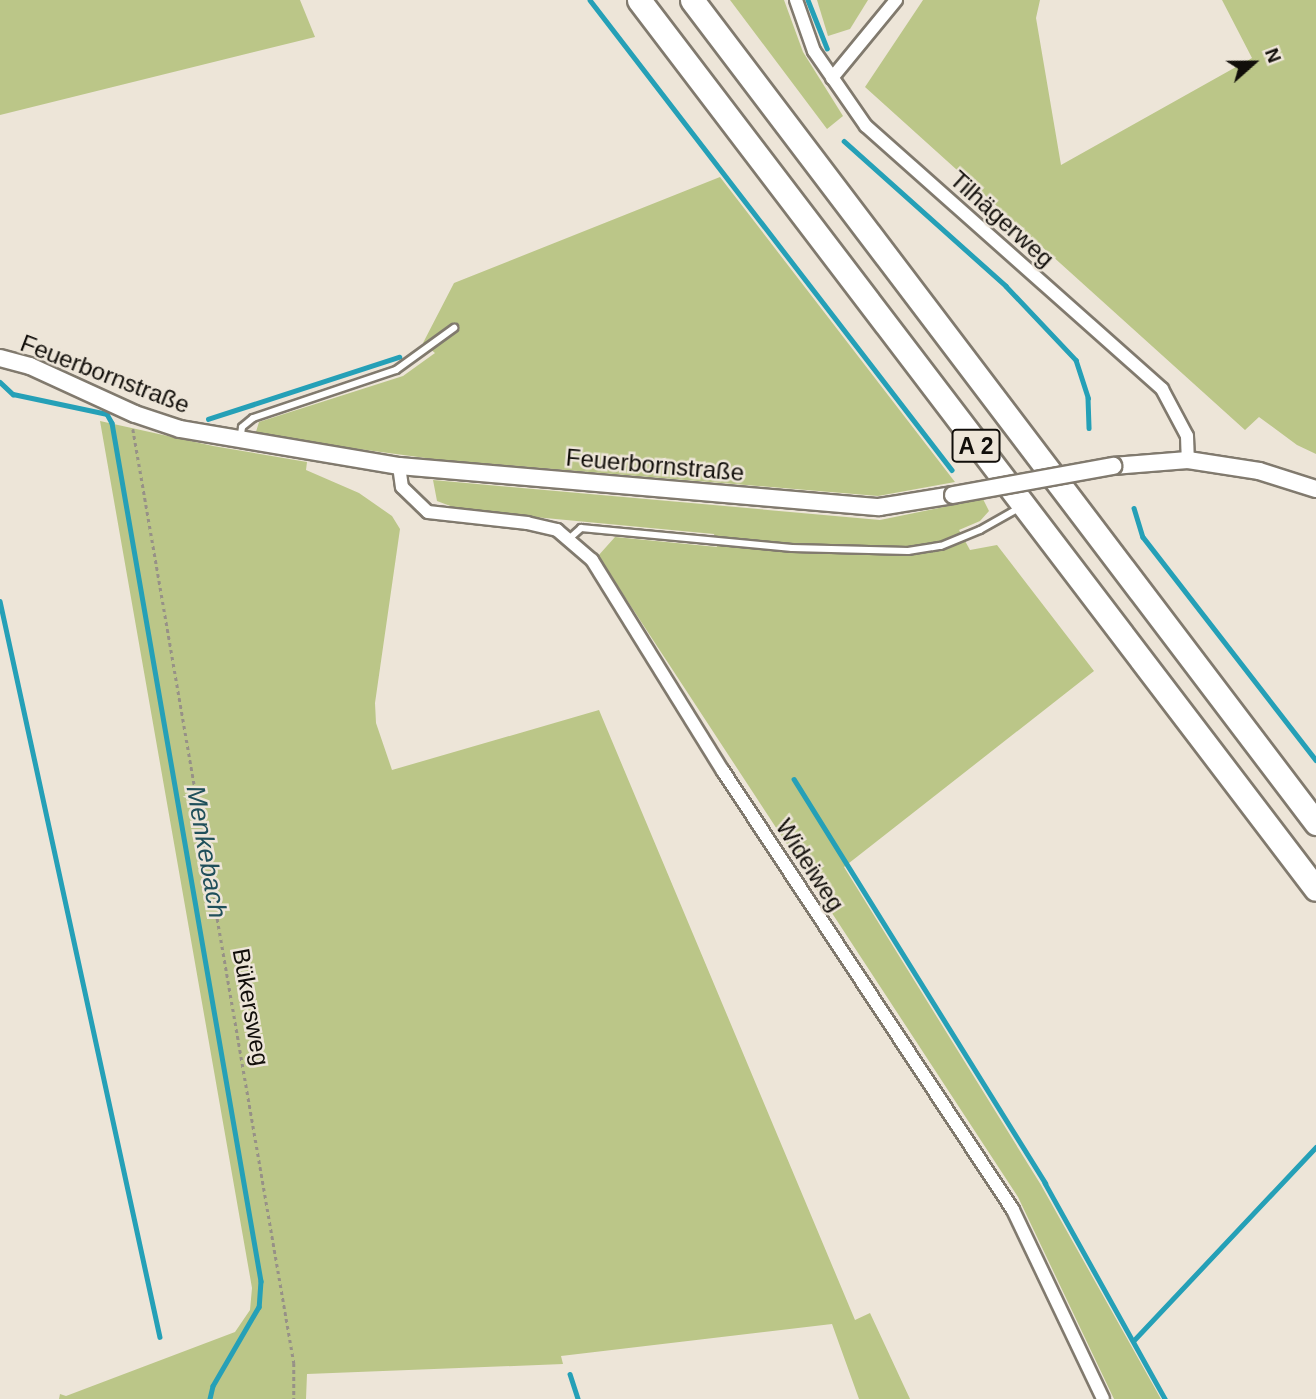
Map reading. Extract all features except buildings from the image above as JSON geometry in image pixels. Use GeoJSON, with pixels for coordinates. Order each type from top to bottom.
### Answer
{"type":"FeatureCollection","features":[{"type":"Feature","properties":{"kind":"highway","name":"A 2"},"geometry":{"type":"LineString","coordinates":[[639,0],[1316,889]]}},
{"type":"Feature","properties":{"kind":"highway","name":"A 2"},"geometry":{"type":"LineString","coordinates":[[692,0],[1316,823]]}},
{"type":"Feature","properties":{"kind":"street","name":"Tilhägerweg"},"geometry":{"type":"LineString","coordinates":[[796,0],[814,51],[866,127],[1161,389],[1187,436],[1188,460]]}},
{"type":"Feature","properties":{"kind":"street"},"geometry":{"type":"LineString","coordinates":[[832,78],[896,0]]}},
{"type":"Feature","properties":{"kind":"street","name":"Feuerbornstraße"},"geometry":{"type":"LineString","coordinates":[[0,358],[74,384],[135,414],[180,429],[240,442],[399,466],[879,507],[1113,466],[1188,460],[1259,471],[1316,489]]}},
{"type":"Feature","properties":{"kind":"street","name":"Wideiweg"},"geometry":{"type":"LineString","coordinates":[[399,466],[402,487],[428,512],[527,523],[557,530],[570,538],[592,560],[723,771],[1013,1210],[1103,1399]]}},
{"type":"Feature","properties":{"kind":"lane"},"geometry":{"type":"LineString","coordinates":[[240,442],[242,428],[253,418],[396,370],[454,328]]}},
{"type":"Feature","properties":{"kind":"lane"},"geometry":{"type":"LineString","coordinates":[[570,538],[581,528],[792,548],[908,551],[941,546],[980,530],[1022,506]]}},
{"type":"Feature","properties":{"kind":"path","name":"Bükersweg"},"geometry":{"type":"LineString","coordinates":[[135,414],[135,440],[294,1363],[294,1399]]}},
{"type":"Feature","properties":{"kind":"green space"},"geometry":{"type":"Polygon","coordinates":[[[0,0],[300,0],[315,37],[0,115],[0,0]]]}},
{"type":"Feature","properties":{"kind":"green space"},"geometry":{"type":"Polygon","coordinates":[[[730,0],[784,0],[803,52],[843,116],[827,129],[730,0]]]}},
{"type":"Feature","properties":{"kind":"green space"},"geometry":{"type":"Polygon","coordinates":[[[817,0],[868,0],[850,29],[828,36],[817,0]]]}},
{"type":"Feature","properties":{"kind":"green space"},"geometry":{"type":"Polygon","coordinates":[[[923,0],[1040,0],[1036,18],[1061,165],[1252,58],[1222,0],[1316,0],[1316,454],[1297,445],[1259,417],[1245,430],[865,87],[923,0]]]}},
{"type":"Feature","properties":{"kind":"green space"},"geometry":{"type":"Polygon","coordinates":[[[720,177],[955,482],[878,496],[433,459],[255,435],[259,422],[403,376],[435,353],[423,343],[454,283],[720,177]]]}},
{"type":"Feature","properties":{"kind":"green space"},"geometry":{"type":"Polygon","coordinates":[[[100,421],[213,446],[307,462],[306,470],[359,493],[392,516],[400,529],[375,703],[376,723],[392,770],[599,710],[855,1320],[870,1313],[910,1399],[859,1399],[832,1324],[561,1356],[563,1364],[307,1374],[306,1399],[59,1399],[60,1394],[66,1396],[235,1332],[250,1310],[252,1288],[100,421]]]}},
{"type":"Feature","properties":{"kind":"green space"},"geometry":{"type":"Polygon","coordinates":[[[433,480],[880,520],[983,499],[989,511],[980,521],[959,530],[970,550],[997,545],[1094,671],[844,867],[1041,1185],[1161,1399],[1114,1399],[1018,1197],[598,556],[615,537],[717,547],[714,534],[461,510],[437,501],[433,480]]]}},
{"type":"Feature","properties":{"kind":"waterway"},"geometry":{"type":"LineString","coordinates":[[590,0],[952,470]]}},
{"type":"Feature","properties":{"kind":"waterway"},"geometry":{"type":"LineString","coordinates":[[808,0],[827,48]]}},
{"type":"Feature","properties":{"kind":"waterway"},"geometry":{"type":"LineString","coordinates":[[844,141],[1006,286],[1076,360],[1088,398],[1089,428]]}},
{"type":"Feature","properties":{"kind":"waterway"},"geometry":{"type":"LineString","coordinates":[[208,419],[399,357]]}},
{"type":"Feature","properties":{"kind":"waterway","name":"Menkebach"},"geometry":{"type":"LineString","coordinates":[[0,382],[13,394],[107,414],[112,423],[261,1281],[259,1307],[213,1386],[210,1399]]}},
{"type":"Feature","properties":{"kind":"waterway"},"geometry":{"type":"LineString","coordinates":[[1134,508],[1143,537],[1316,760]]}},
{"type":"Feature","properties":{"kind":"waterway"},"geometry":{"type":"LineString","coordinates":[[0,601],[160,1337]]}},
{"type":"Feature","properties":{"kind":"waterway"},"geometry":{"type":"LineString","coordinates":[[794,779],[1045,1183],[1165,1399]]}},
{"type":"Feature","properties":{"kind":"waterway"},"geometry":{"type":"LineString","coordinates":[[1134,1340],[1316,1147]]}},
{"type":"Feature","properties":{"kind":"waterway"},"geometry":{"type":"LineString","coordinates":[[570,1374],[578,1399]]}}]}
